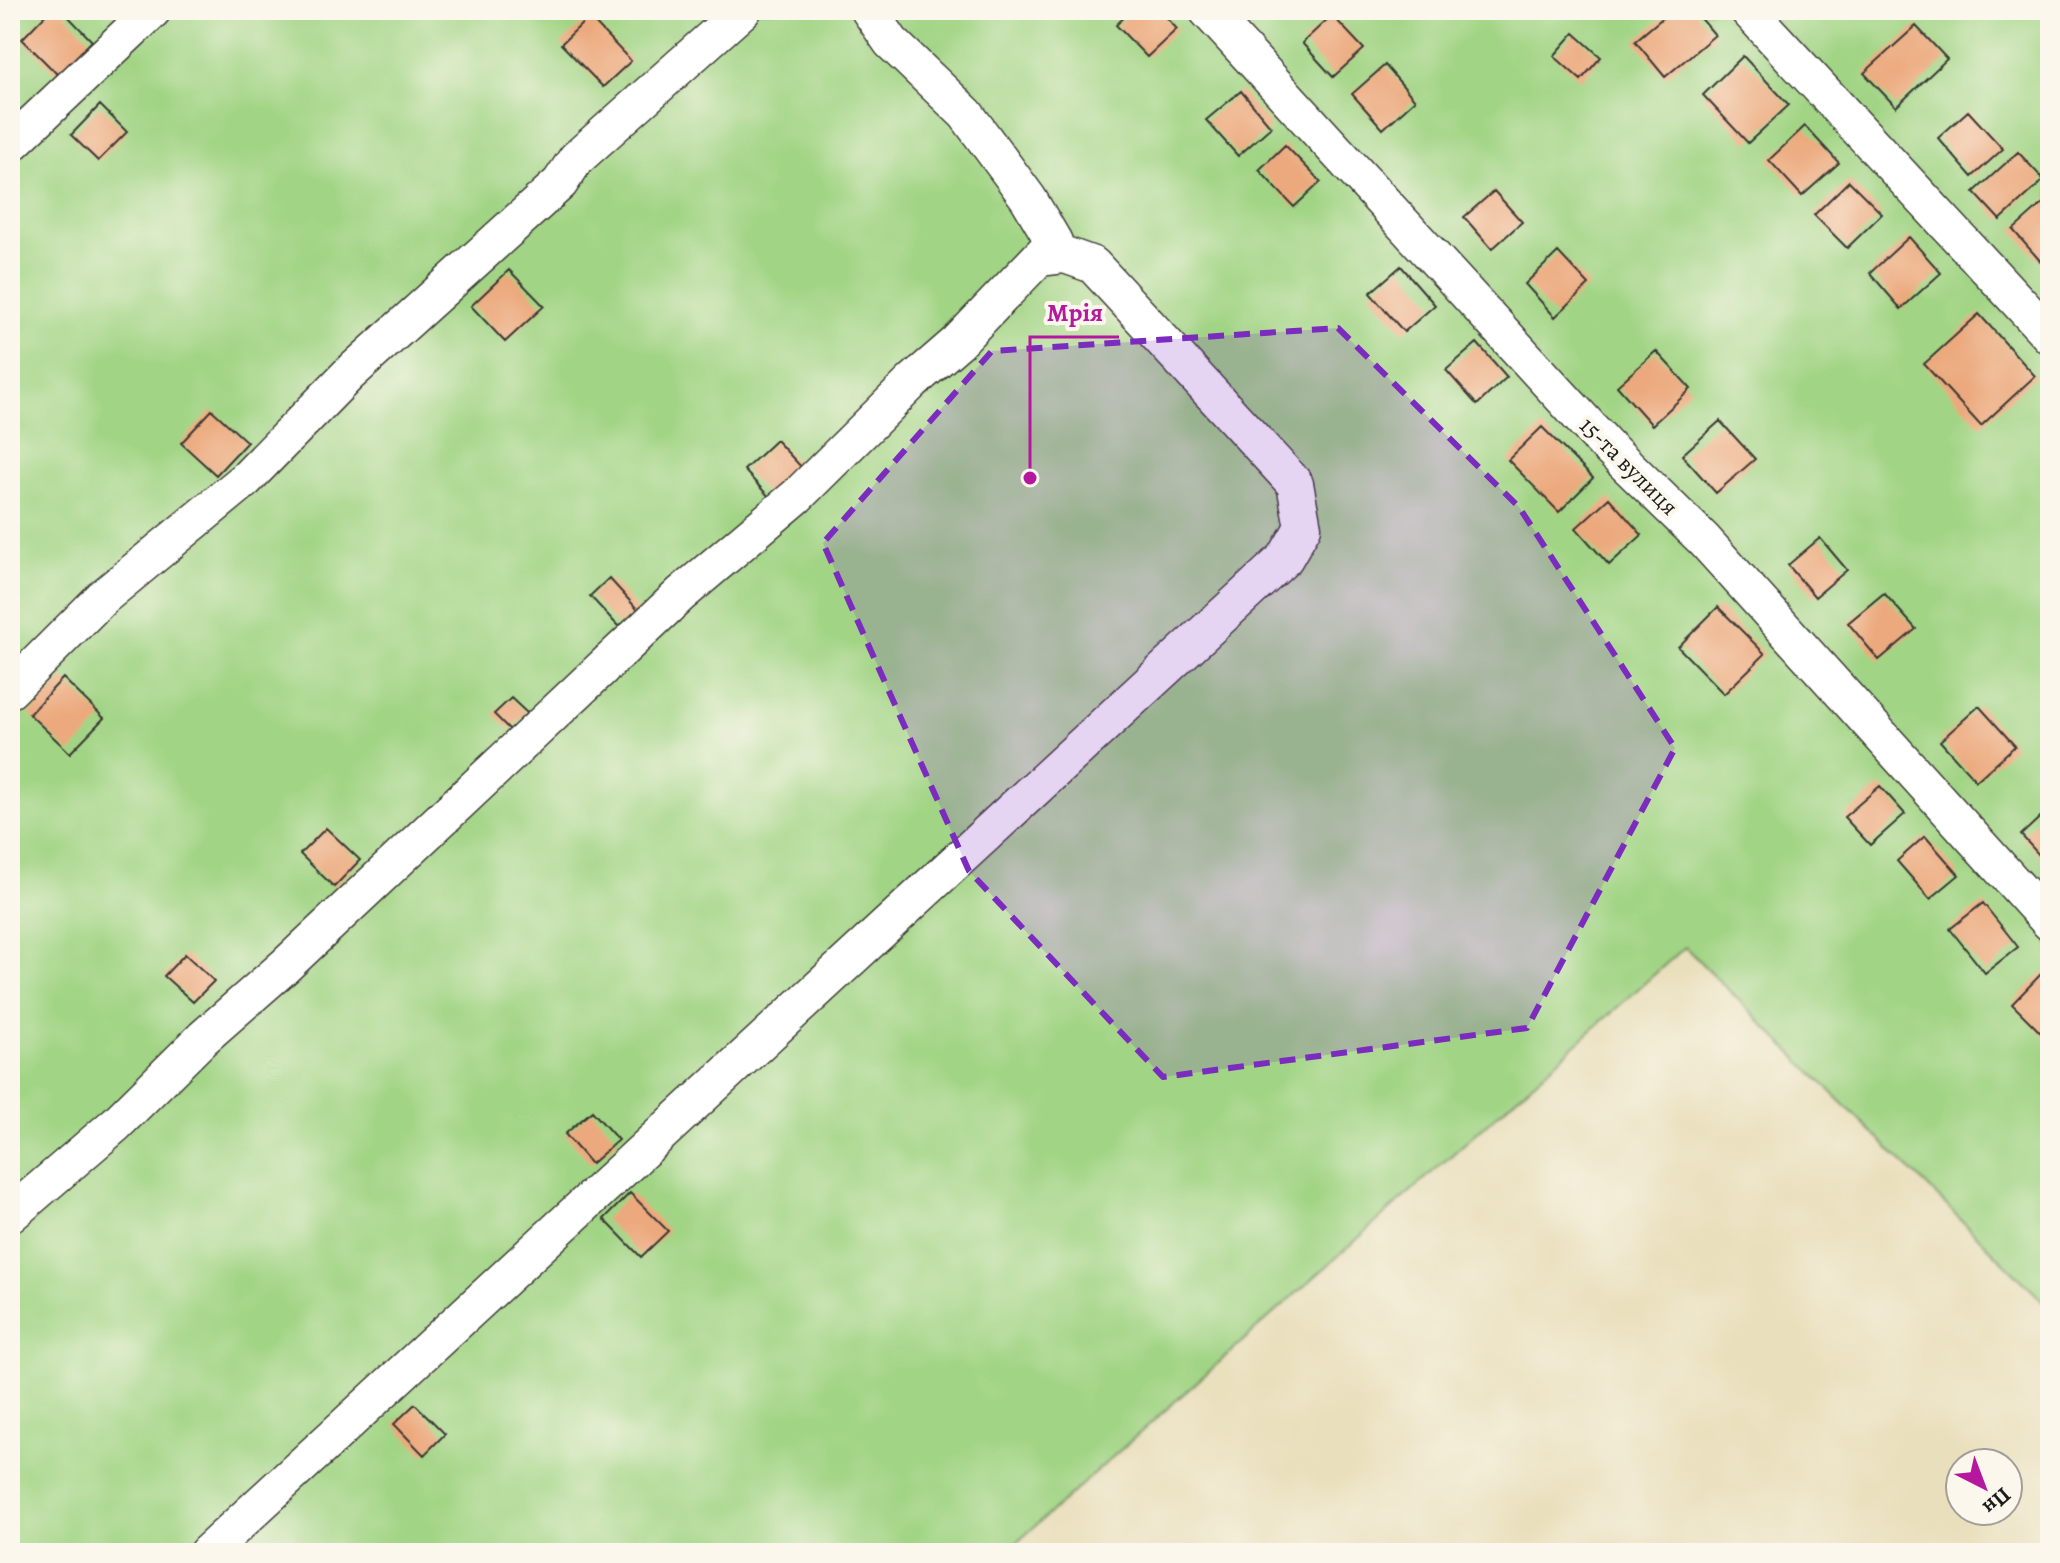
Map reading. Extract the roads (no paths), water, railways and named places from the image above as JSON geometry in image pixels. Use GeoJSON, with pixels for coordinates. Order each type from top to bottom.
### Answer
{"type":"FeatureCollection","features":[{"type":"Feature","properties":{"kind":"street"},"geometry":{"type":"LineString","coordinates":[[10,145],[153,10]]}},
{"type":"Feature","properties":{"kind":"street"},"geometry":{"type":"LineString","coordinates":[[10,690],[102,598],[245,480],[348,375],[560,183],[576,159],[743,10]]}},
{"type":"Feature","properties":{"kind":"street"},"geometry":{"type":"LineString","coordinates":[[10,1215],[116,1124],[203,1038],[285,966],[681,594],[797,496],[1054,242],[1034,207],[966,114],[891,42],[869,10]]}},
{"type":"Feature","properties":{"kind":"street","name":"15-та вулиця"},"geometry":{"type":"LineString","coordinates":[[1207,10],[1605,444],[1704,540],[2050,923]]}},
{"type":"Feature","properties":{"kind":"street"},"geometry":{"type":"LineString","coordinates":[[1748,10],[2050,336]]}},
{"type":"Feature","properties":{"kind":"street"},"geometry":{"type":"LineString","coordinates":[[207,1553],[1285,558],[1303,527],[1295,484],[1093,265],[1065,255],[1041,258]]}},
{"type":"Feature","properties":{"kind":"place","name":"Мрія"},"geometry":{"type":"Point","coordinates":[1030,478]}}]}
